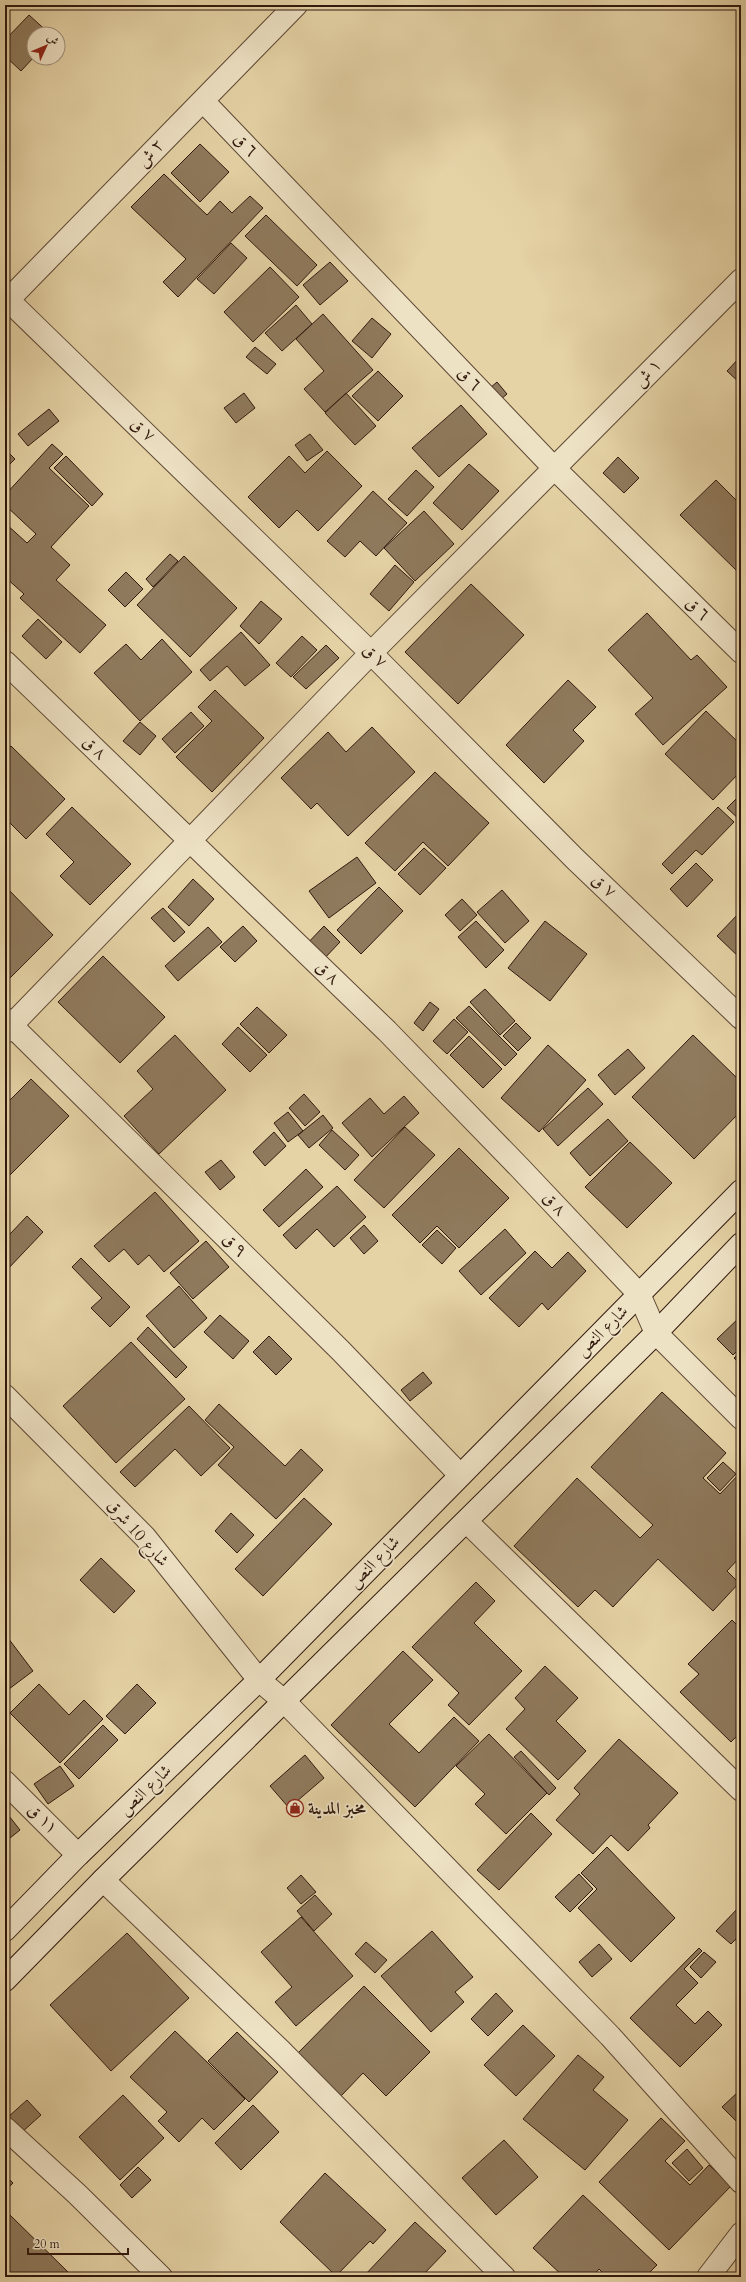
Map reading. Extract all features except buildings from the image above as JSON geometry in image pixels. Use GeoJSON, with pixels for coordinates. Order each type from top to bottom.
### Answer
{"type":"FeatureCollection","features":[{"type":"Feature","properties":{"kind":"street","name":"٢ ش"},"geometry":{"type":"LineString","coordinates":[[6,300],[296,5]]}},
{"type":"Feature","properties":{"kind":"street","name":"٦ ق"},"geometry":{"type":"LineString","coordinates":[[202,101],[555,469],[741,652]]}},
{"type":"Feature","properties":{"kind":"street","name":"١ ش"},"geometry":{"type":"LineString","coordinates":[[7,1026],[371,653],[555,469],[737,292]]}},
{"type":"Feature","properties":{"kind":"street","name":"٧ ق"},"geometry":{"type":"LineString","coordinates":[[6,300],[371,653],[575,858],[741,1018]]}},
{"type":"Feature","properties":{"kind":"street","name":"٨ ق"},"geometry":{"type":"LineString","coordinates":[[5,662],[387,1031],[639,1294]]}},
{"type":"Feature","properties":{"kind":"street","name":"٩ ق"},"geometry":{"type":"LineString","coordinates":[[7,1026],[341,1351],[460,1475]]}},
{"type":"Feature","properties":{"kind":"street","name":"شارع النص"},"geometry":{"type":"LineString","coordinates":[[5,1930],[78,1855],[259,1680],[741,1192]]}},
{"type":"Feature","properties":{"kind":"street","name":"شارع النص"},"geometry":{"type":"LineString","coordinates":[[5,1980],[103,1880],[285,1702],[381,1604],[467,1522],[656,1333],[741,1244]]}},
{"type":"Feature","properties":{"kind":"street"},"geometry":{"type":"LineString","coordinates":[[639,1294],[656,1333],[741,1418]]}},
{"type":"Feature","properties":{"kind":"street","name":"شارع 10 شرق"},"geometry":{"type":"LineString","coordinates":[[5,1396],[145,1537],[259,1680],[285,1702],[610,2036],[741,2182]]}},
{"type":"Feature","properties":{"kind":"street"},"geometry":{"type":"LineString","coordinates":[[467,1522],[741,1790]]}},
{"type":"Feature","properties":{"kind":"street","name":"١١ ق"},"geometry":{"type":"LineString","coordinates":[[5,1782],[78,1855]]}},
{"type":"Feature","properties":{"kind":"street"},"geometry":{"type":"LineString","coordinates":[[103,1880],[281,2051],[504,2277]]}},
{"type":"Feature","properties":{"kind":"street"},"geometry":{"type":"LineString","coordinates":[[5,2128],[78,2194],[161,2277]]}},
{"type":"Feature","properties":{"kind":"street"},"geometry":{"type":"LineString","coordinates":[[708,2277],[741,2234]]}},
{"type":"Feature","properties":{"kind":"place","name":"مخبز المدينة"},"geometry":{"type":"Point","coordinates":[295,1808]}}]}
